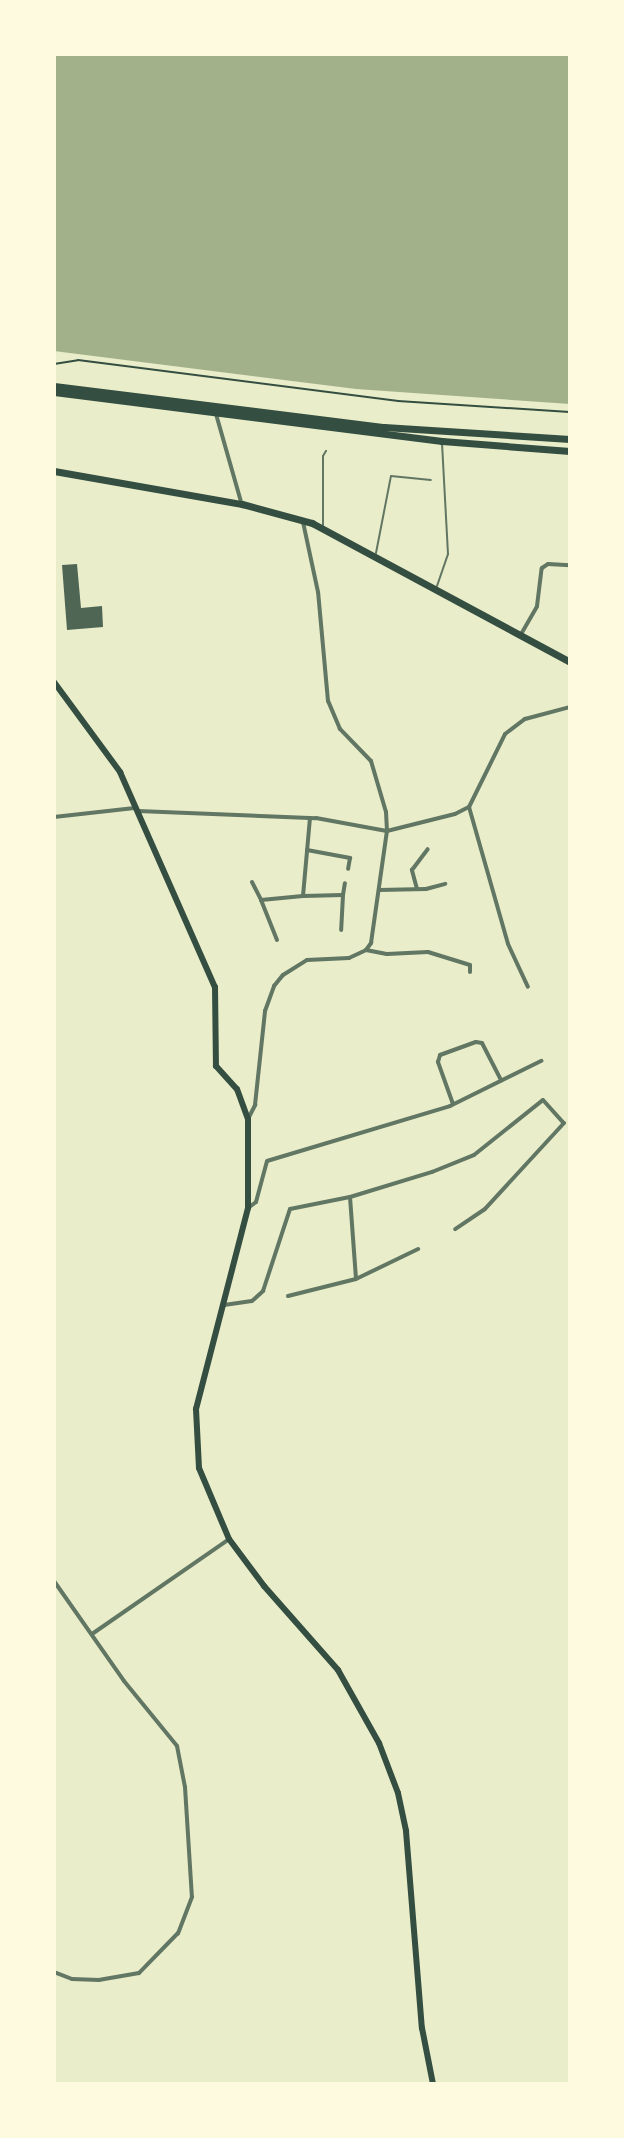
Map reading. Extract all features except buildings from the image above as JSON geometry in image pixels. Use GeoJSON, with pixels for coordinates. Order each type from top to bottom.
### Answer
{"type":"FeatureCollection","features":[{"type":"Feature","properties":{"kind":"main road"},"geometry":{"type":"LineString","coordinates":[[54,386],[384,427],[570,439]]}},
{"type":"Feature","properties":{"kind":"main road"},"geometry":{"type":"LineString","coordinates":[[54,392],[442,441],[570,451]]}},
{"type":"Feature","properties":{"kind":"main road"},"geometry":{"type":"LineString","coordinates":[[54,471],[242,504],[303,520],[570,662]]}},
{"type":"Feature","properties":{"kind":"main road"},"geometry":{"type":"LineString","coordinates":[[54,682],[112,757],[215,987],[216,1066],[237,1089],[248,1119],[248,1208],[195,1419],[199,1468],[229,1539],[264,1586],[338,1670],[379,1743],[398,1793],[406,1831],[422,2028],[433,2084]]}},
{"type":"Feature","properties":{"kind":"street"},"geometry":{"type":"LineString","coordinates":[[216,412],[242,504]]}},
{"type":"Feature","properties":{"kind":"street"},"geometry":{"type":"LineString","coordinates":[[248,1119],[255,1105],[265,1011],[274,986],[283,975],[307,960],[318,956],[349,958],[366,950],[371,943],[387,831],[386,812],[371,761],[340,729],[328,701],[323,679],[324,641],[318,592],[303,520]]}},
{"type":"Feature","properties":{"kind":"street"},"geometry":{"type":"LineString","coordinates":[[520,636],[537,606],[542,568],[548,564],[570,565]]}},
{"type":"Feature","properties":{"kind":"street"},"geometry":{"type":"LineString","coordinates":[[54,817],[138,810],[310,818],[387,831],[455,814],[469,807],[493,756],[513,727],[525,719],[570,707]]}},
{"type":"Feature","properties":{"kind":"street"},"geometry":{"type":"LineString","coordinates":[[469,807],[508,944],[528,987]]}},
{"type":"Feature","properties":{"kind":"street"},"geometry":{"type":"LineString","coordinates":[[303,896],[310,818]]}},
{"type":"Feature","properties":{"kind":"street"},"geometry":{"type":"LineString","coordinates":[[417,889],[412,870],[428,849]]}},
{"type":"Feature","properties":{"kind":"street"},"geometry":{"type":"LineString","coordinates":[[307,850],[350,858],[348,869]]}},
{"type":"Feature","properties":{"kind":"street"},"geometry":{"type":"LineString","coordinates":[[252,882],[277,940]]}},
{"type":"Feature","properties":{"kind":"street"},"geometry":{"type":"LineString","coordinates":[[341,930],[345,883]]}},
{"type":"Feature","properties":{"kind":"street"},"geometry":{"type":"LineString","coordinates":[[379,890],[417,889],[445,884]]}},
{"type":"Feature","properties":{"kind":"street"},"geometry":{"type":"LineString","coordinates":[[261,900],[343,895]]}},
{"type":"Feature","properties":{"kind":"street"},"geometry":{"type":"LineString","coordinates":[[366,950],[387,954],[428,952],[470,965],[470,972]]}},
{"type":"Feature","properties":{"kind":"street"},"geometry":{"type":"LineString","coordinates":[[453,1104],[438,1062],[440,1055],[476,1042],[482,1043],[501,1080]]}},
{"type":"Feature","properties":{"kind":"street"},"geometry":{"type":"LineString","coordinates":[[248,1208],[256,1202],[267,1161],[453,1104],[541,1061]]}},
{"type":"Feature","properties":{"kind":"street"},"geometry":{"type":"LineString","coordinates":[[223,1305],[252,1301],[263,1291],[290,1209],[350,1197],[432,1172],[474,1155],[543,1100],[564,1123],[485,1209],[455,1229]]}},
{"type":"Feature","properties":{"kind":"street"},"geometry":{"type":"LineString","coordinates":[[350,1197],[356,1279]]}},
{"type":"Feature","properties":{"kind":"street"},"geometry":{"type":"LineString","coordinates":[[288,1296],[356,1279],[418,1249]]}},
{"type":"Feature","properties":{"kind":"street"},"geometry":{"type":"LineString","coordinates":[[92,1634],[229,1539]]}},
{"type":"Feature","properties":{"kind":"street"},"geometry":{"type":"LineString","coordinates":[[54,1581],[124,1681],[177,1746],[185,1787],[192,1897],[178,1933],[139,1973],[99,1980],[72,1979],[54,1972]]}},
{"type":"Feature","properties":{"kind":"lane"},"geometry":{"type":"LineString","coordinates":[[435,590],[448,554],[442,441]]}},
{"type":"Feature","properties":{"kind":"lane"},"geometry":{"type":"LineString","coordinates":[[323,528],[323,456],[326,451]]}},
{"type":"Feature","properties":{"kind":"lane"},"geometry":{"type":"LineString","coordinates":[[375,558],[391,476],[431,480]]}},
{"type":"Feature","properties":{"kind":"path"},"geometry":{"type":"LineString","coordinates":[[54,364],[78,360],[398,401],[570,412]]}},
{"type":"Feature","properties":{"kind":"shaded area"},"geometry":{"type":"Polygon","coordinates":[[[54,54],[570,54],[570,404],[356,389],[54,351],[54,54]]]}}]}
